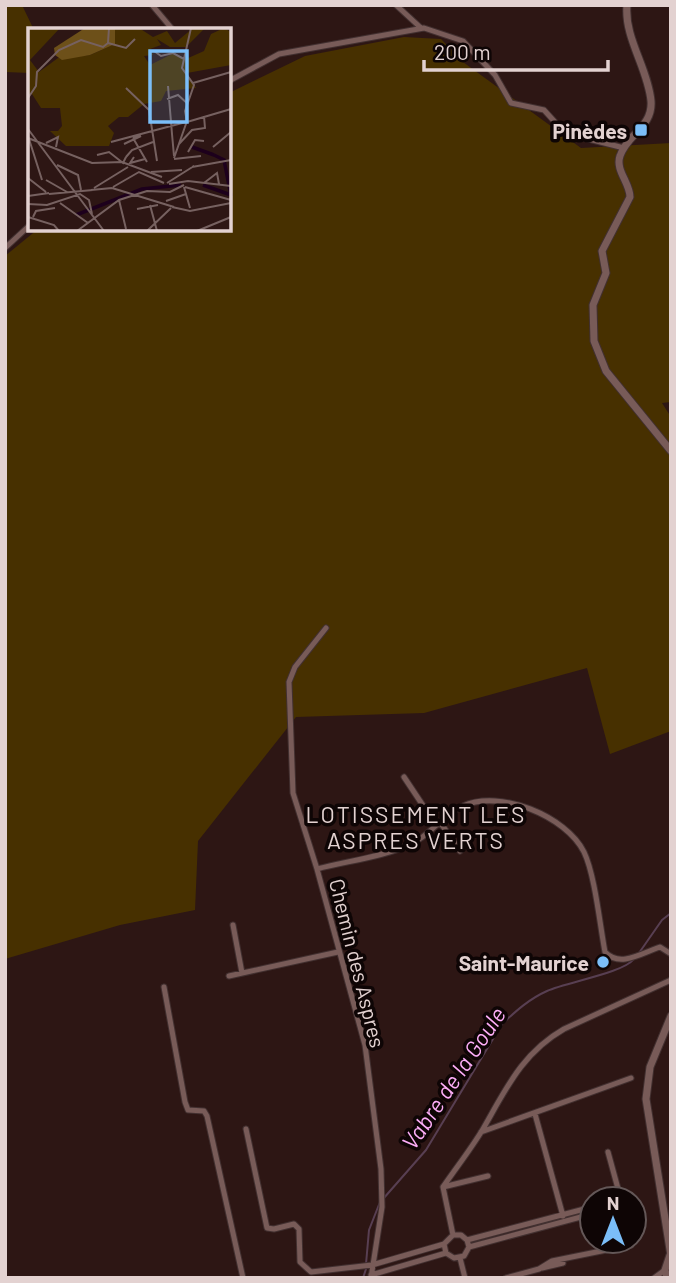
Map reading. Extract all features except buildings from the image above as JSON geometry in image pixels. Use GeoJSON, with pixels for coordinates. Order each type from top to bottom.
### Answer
{"type":"FeatureCollection","features":[{"type":"Feature","properties":{"kind":"street"},"geometry":{"type":"LineString","coordinates":[[152,5],[171,28]]}},
{"type":"Feature","properties":{"kind":"street"},"geometry":{"type":"LineString","coordinates":[[396,5],[421,29]]}},
{"type":"Feature","properties":{"kind":"street"},"geometry":{"type":"LineString","coordinates":[[627,5],[628,24],[651,102],[647,121],[624,148],[619,161],[630,197],[602,251],[606,273],[593,305],[594,341],[606,371],[671,451]]}},
{"type":"Feature","properties":{"kind":"street"},"geometry":{"type":"LineString","coordinates":[[231,80],[279,54],[421,29],[463,41],[495,75],[511,103],[544,110],[565,133],[624,148]]}},
{"type":"Feature","properties":{"kind":"street"},"geometry":{"type":"LineString","coordinates":[[5,248],[28,227]]}},
{"type":"Feature","properties":{"kind":"street","name":"Chemin des Aspres"},"geometry":{"type":"LineString","coordinates":[[326,628],[295,667],[289,682],[293,793],[317,869],[365,1045],[381,1169],[382,1207],[371,1276]]}},
{"type":"Feature","properties":{"kind":"street"},"geometry":{"type":"LineString","coordinates":[[404,777],[460,852]]}},
{"type":"Feature","properties":{"kind":"street"},"geometry":{"type":"LineString","coordinates":[[317,869],[412,844],[463,806],[486,799],[515,803],[534,810],[569,835],[585,853],[605,952],[612,959],[620,961],[660,947],[671,954]]}},
{"type":"Feature","properties":{"kind":"street"},"geometry":{"type":"LineString","coordinates":[[233,925],[242,973]]}},
{"type":"Feature","properties":{"kind":"street"},"geometry":{"type":"LineString","coordinates":[[229,976],[338,952]]}},
{"type":"Feature","properties":{"kind":"street"},"geometry":{"type":"LineString","coordinates":[[453,1235],[443,1187],[481,1132],[513,1075],[536,1047],[564,1029],[671,979]]}},
{"type":"Feature","properties":{"kind":"street"},"geometry":{"type":"LineString","coordinates":[[164,986],[185,1102],[191,1112],[204,1111],[207,1116],[243,1278]]}},
{"type":"Feature","properties":{"kind":"street"},"geometry":{"type":"LineString","coordinates":[[654,1278],[667,1270],[670,1255],[646,1099],[650,1067],[671,1016]]}},
{"type":"Feature","properties":{"kind":"street"},"geometry":{"type":"LineString","coordinates":[[481,1132],[631,1078]]}},
{"type":"Feature","properties":{"kind":"street"},"geometry":{"type":"LineString","coordinates":[[536,1114],[563,1216]]}},
{"type":"Feature","properties":{"kind":"street"},"geometry":{"type":"LineString","coordinates":[[246,1129],[267,1227],[274,1229],[295,1224],[299,1229],[300,1262],[311,1272],[373,1265],[444,1244],[453,1235],[461,1235],[468,1244]]}},
{"type":"Feature","properties":{"kind":"street"},"geometry":{"type":"LineString","coordinates":[[608,1152],[617,1185]]}},
{"type":"Feature","properties":{"kind":"street"},"geometry":{"type":"LineString","coordinates":[[443,1187],[488,1176]]}},
{"type":"Feature","properties":{"kind":"street"},"geometry":{"type":"LineString","coordinates":[[465,1278],[460,1258],[468,1244],[578,1211]]}},
{"type":"Feature","properties":{"kind":"street"},"geometry":{"type":"LineString","coordinates":[[468,1244],[578,1217]]}},
{"type":"Feature","properties":{"kind":"street"},"geometry":{"type":"LineString","coordinates":[[444,1244],[446,1253]]}},
{"type":"Feature","properties":{"kind":"street"},"geometry":{"type":"LineString","coordinates":[[371,1276],[446,1253],[460,1258]]}},
{"type":"Feature","properties":{"kind":"street"},"geometry":{"type":"LineString","coordinates":[[506,1278],[539,1269],[552,1262],[591,1255]]}},
{"type":"Feature","properties":{"kind":"shaded area"},"geometry":{"type":"Polygon","coordinates":[[[5,5],[22,5],[33,28],[28,28],[28,73],[5,72],[5,5]]]}},
{"type":"Feature","properties":{"kind":"shaded area"},"geometry":{"type":"Polygon","coordinates":[[[404,37],[441,39],[463,62],[581,148],[671,143],[671,402],[662,403],[671,417],[671,731],[610,754],[587,668],[424,713],[296,717],[198,841],[195,910],[120,925],[5,959],[5,256],[36,231],[231,231],[231,92],[305,56],[404,37]]]}},
{"type":"Feature","properties":{"kind":"waterway"},"geometry":{"type":"LineString","coordinates":[[639,953],[662,920],[671,913]]}},
{"type":"Feature","properties":{"kind":"waterway","name":"Vabre de la Goule"},"geometry":{"type":"LineString","coordinates":[[383,1199],[426,1150],[502,1024],[540,994],[619,969],[634,959]]}},
{"type":"Feature","properties":{"kind":"waterway","name":"Vabre de la Goule"},"geometry":{"type":"LineString","coordinates":[[366,1264],[369,1230],[380,1202]]}},
{"type":"Feature","properties":{"kind":"waterway","name":"Vabre de la Goule"},"geometry":{"type":"LineString","coordinates":[[363,1278],[366,1269]]}},
{"type":"Feature","properties":{"kind":"place","name":"Pinèdes"},"geometry":{"type":"Point","coordinates":[641,130]}},
{"type":"Feature","properties":{"kind":"place","name":"Saint-Maurice"},"geometry":{"type":"Point","coordinates":[603,962]}},
{"type":"Feature","properties":{"kind":"district","name":"LOTISSEMENT LES ASPRES VERTS"},"geometry":{"type":"Point","coordinates":[416,827]}}]}
